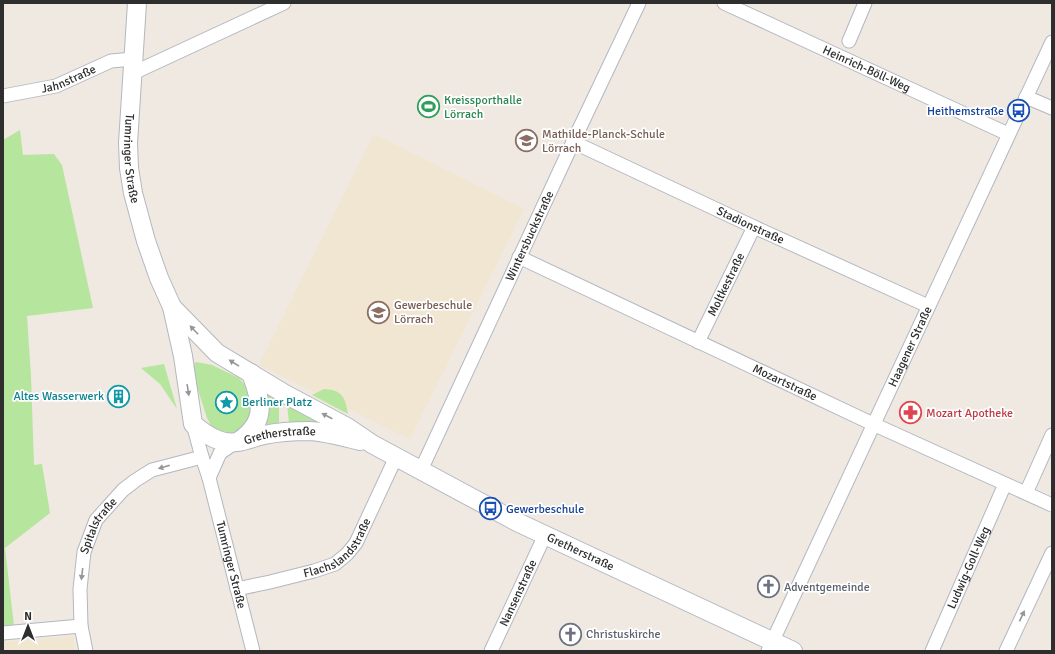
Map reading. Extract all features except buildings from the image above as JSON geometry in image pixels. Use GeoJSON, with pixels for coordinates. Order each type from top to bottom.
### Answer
{"type":"FeatureCollection","features":[{"type":"Feature","properties":{"kind":"main road","name":"Tumringer Straße"},"geometry":{"type":"LineString","coordinates":[[137,3],[128,143],[129,168],[133,193],[152,259],[172,307],[193,424]]}},
{"type":"Feature","properties":{"kind":"main road","name":"Tumringer Straße"},"geometry":{"type":"LineString","coordinates":[[172,307],[217,353]]}},
{"type":"Feature","properties":{"kind":"main road"},"geometry":{"type":"LineString","coordinates":[[182,356],[200,353],[217,353]]}},
{"type":"Feature","properties":{"kind":"main road","name":"Gretherstraße"},"geometry":{"type":"LineString","coordinates":[[217,353],[285,394],[347,427],[372,444],[477,502],[771,646],[793,651]]}},
{"type":"Feature","properties":{"kind":"main road"},"geometry":{"type":"LineString","coordinates":[[236,442],[247,435],[254,428],[258,419],[260,408],[259,398],[251,373]]}},
{"type":"Feature","properties":{"kind":"main road","name":"Gretherstraße"},"geometry":{"type":"LineString","coordinates":[[193,424],[202,432],[224,442],[236,442],[263,435],[309,431],[372,444]]}},
{"type":"Feature","properties":{"kind":"street","name":"Jahnstraße"},"geometry":{"type":"LineString","coordinates":[[3,96],[56,86],[111,61],[132,66],[284,3]]}},
{"type":"Feature","properties":{"kind":"street","name":"Wintersbuckstraße"},"geometry":{"type":"LineString","coordinates":[[421,470],[519,257],[639,3]]}},
{"type":"Feature","properties":{"kind":"street","name":"Heinrich-Böll-Weg"},"geometry":{"type":"LineString","coordinates":[[724,3],[1008,134]]}},
{"type":"Feature","properties":{"kind":"street"},"geometry":{"type":"LineString","coordinates":[[849,41],[865,3]]}},
{"type":"Feature","properties":{"kind":"street","name":"Haagener Straße"},"geometry":{"type":"LineString","coordinates":[[771,646],[1052,42]]}},
{"type":"Feature","properties":{"kind":"street"},"geometry":{"type":"LineString","coordinates":[[1026,97],[1052,108]]}},
{"type":"Feature","properties":{"kind":"street","name":"Stadionstraße"},"geometry":{"type":"LineString","coordinates":[[573,142],[754,227],[928,306]]}},
{"type":"Feature","properties":{"kind":"street","name":"Moltkestraße"},"geometry":{"type":"LineString","coordinates":[[698,342],[754,227]]}},
{"type":"Feature","properties":{"kind":"street","name":"Mozartstraße"},"geometry":{"type":"LineString","coordinates":[[519,257],[873,424],[1052,505]]}},
{"type":"Feature","properties":{"kind":"street","name":"Tumringer Straße"},"geometry":{"type":"LineString","coordinates":[[193,424],[209,478],[253,651]]}},
{"type":"Feature","properties":{"kind":"street"},"geometry":{"type":"LineString","coordinates":[[1026,493],[1052,436]]}},
{"type":"Feature","properties":{"kind":"street"},"geometry":{"type":"LineString","coordinates":[[209,478],[220,453],[236,442]]}},
{"type":"Feature","properties":{"kind":"street","name":"Spitalstraße"},"geometry":{"type":"LineString","coordinates":[[86,651],[81,626],[80,589],[84,552],[96,520],[123,490],[152,470],[202,457]]}},
{"type":"Feature","properties":{"kind":"street","name":"Flachslandstraße"},"geometry":{"type":"LineString","coordinates":[[238,589],[278,581],[314,571],[335,564],[347,554],[356,543],[396,457]]}},
{"type":"Feature","properties":{"kind":"street","name":"Ludwig-Goll-Weg"},"geometry":{"type":"LineString","coordinates":[[932,651],[1005,484]]}},
{"type":"Feature","properties":{"kind":"street","name":"Nansenstraße"},"geometry":{"type":"LineString","coordinates":[[491,651],[545,535]]}},
{"type":"Feature","properties":{"kind":"street"},"geometry":{"type":"LineString","coordinates":[[1006,651],[1052,553]]}},
{"type":"Feature","properties":{"kind":"street"},"geometry":{"type":"LineString","coordinates":[[3,633],[81,626]]}},
{"type":"Feature","properties":{"kind":"shaded area","name":"Gewerbeschule Lörrach"},"geometry":{"type":"Polygon","coordinates":[[[374,134],[524,209],[410,439],[259,365],[374,134]]]}},
{"type":"Feature","properties":{"kind":"shaded area"},"geometry":{"type":"Polygon","coordinates":[[[73,636],[75,651],[3,651],[3,642],[73,636]]]}},
{"type":"Feature","properties":{"kind":"green space"},"geometry":{"type":"Polygon","coordinates":[[[20,130],[23,155],[54,154],[62,165],[93,308],[27,316],[34,465],[42,464],[50,513],[5,548],[14,626],[3,627],[3,140],[20,130]]]}},
{"type":"Feature","properties":{"kind":"green space","name":"Berliner Platz"},"geometry":{"type":"Polygon","coordinates":[[[196,362],[212,365],[239,378],[251,392],[254,413],[236,437],[214,431],[207,418],[191,368],[196,362]]]}},
{"type":"Feature","properties":{"kind":"green space"},"geometry":{"type":"Polygon","coordinates":[[[164,364],[177,409],[160,384],[141,368],[164,364]]]}},
{"type":"Feature","properties":{"kind":"green space"},"geometry":{"type":"Polygon","coordinates":[[[324,389],[335,391],[342,396],[346,403],[348,414],[312,395],[324,389]]]}},
{"type":"Feature","properties":{"kind":"green space"},"geometry":{"type":"Polygon","coordinates":[[[267,392],[279,399],[279,426],[266,428],[268,410],[267,392]]]}},
{"type":"Feature","properties":{"kind":"green space"},"geometry":{"type":"Polygon","coordinates":[[[287,403],[344,432],[289,424],[287,403]]]}},
{"type":"Feature","properties":{"kind":"place","name":"Kreissporthalle Lörrach"},"geometry":{"type":"Point","coordinates":[428,107]}},
{"type":"Feature","properties":{"kind":"place","name":"Heithemstraße"},"geometry":{"type":"Point","coordinates":[1019,111]}},
{"type":"Feature","properties":{"kind":"place","name":"Mathilde-Planck-Schule Lörrach"},"geometry":{"type":"Point","coordinates":[526,141]}},
{"type":"Feature","properties":{"kind":"place","name":"Gewerbeschule Lörrach"},"geometry":{"type":"Point","coordinates":[379,312]}},
{"type":"Feature","properties":{"kind":"place","name":"Altes Wasserwerk"},"geometry":{"type":"Point","coordinates":[119,396]}},
{"type":"Feature","properties":{"kind":"place","name":"Berliner Platz"},"geometry":{"type":"Point","coordinates":[227,402]}},
{"type":"Feature","properties":{"kind":"place","name":"Mozart Apotheke"},"geometry":{"type":"Point","coordinates":[911,413]}},
{"type":"Feature","properties":{"kind":"place","name":"Gewerbeschule"},"geometry":{"type":"Point","coordinates":[490,509]}},
{"type":"Feature","properties":{"kind":"place","name":"Adventgemeinde"},"geometry":{"type":"Point","coordinates":[768,587]}},
{"type":"Feature","properties":{"kind":"place","name":"Christuskirche"},"geometry":{"type":"Point","coordinates":[570,634]}}]}
